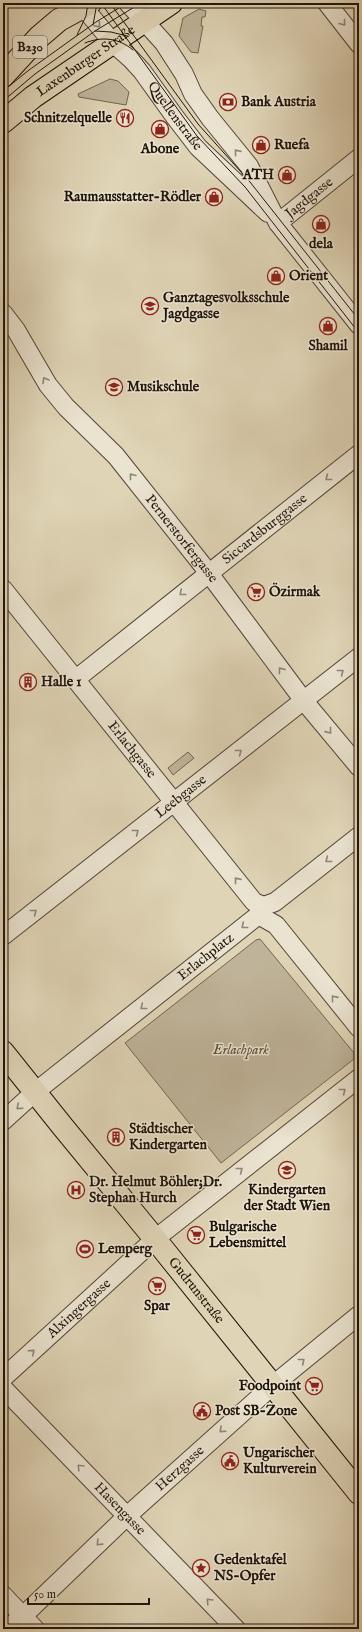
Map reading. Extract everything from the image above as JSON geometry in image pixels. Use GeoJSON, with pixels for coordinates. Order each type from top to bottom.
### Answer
{"type":"FeatureCollection","features":[{"type":"Feature","properties":{"kind":"main road","name":"Laxenburger Straße"},"geometry":{"type":"LineString","coordinates":[[3,122],[33,97],[171,3]]}},
{"type":"Feature","properties":{"kind":"main road","name":"B230"},"geometry":{"type":"LineString","coordinates":[[3,76],[54,24],[84,4]]}},
{"type":"Feature","properties":{"kind":"main road","name":"Gudrunstraße"},"geometry":{"type":"LineString","coordinates":[[3,1052],[272,1386],[355,1481]]}},
{"type":"Feature","properties":{"kind":"street","name":"Quellenstraße"},"geometry":{"type":"LineString","coordinates":[[128,3],[159,37],[184,74],[193,94],[210,118],[249,166],[278,223]]}},
{"type":"Feature","properties":{"kind":"street"},"geometry":{"type":"LineString","coordinates":[[327,3],[359,44]]}},
{"type":"Feature","properties":{"kind":"street","name":"Quellenstraße"},"geometry":{"type":"LineString","coordinates":[[84,4],[113,43],[142,71],[198,147],[278,223],[359,325]]}},
{"type":"Feature","properties":{"kind":"street","name":"Jagdgasse"},"geometry":{"type":"LineString","coordinates":[[278,223],[359,158]]}},
{"type":"Feature","properties":{"kind":"street","name":"Pernerstorfergasse"},"geometry":{"type":"LineString","coordinates":[[3,313],[16,330],[48,385],[61,402],[116,456],[208,572],[304,701],[359,768]]}},
{"type":"Feature","properties":{"kind":"street","name":"Siccardsburggasse"},"geometry":{"type":"LineString","coordinates":[[76,679],[208,572],[359,454]]}},
{"type":"Feature","properties":{"kind":"street","name":"Erlachgasse"},"geometry":{"type":"LineString","coordinates":[[3,589],[254,902],[264,906],[275,902],[359,836]]}},
{"type":"Feature","properties":{"kind":"street","name":"Leebgasse"},"geometry":{"type":"LineString","coordinates":[[3,936],[359,658]]}},
{"type":"Feature","properties":{"kind":"street","name":"Erlachplatz"},"geometry":{"type":"LineString","coordinates":[[35,1092],[256,917],[262,917],[276,925],[359,1028]]}},
{"type":"Feature","properties":{"kind":"street"},"geometry":{"type":"LineString","coordinates":[[155,1239],[359,1078]]}},
{"type":"Feature","properties":{"kind":"street"},"geometry":{"type":"LineString","coordinates":[[3,1122],[35,1092]]}},
{"type":"Feature","properties":{"kind":"street","name":"Alxingergasse"},"geometry":{"type":"LineString","coordinates":[[3,1378],[155,1239]]}},
{"type":"Feature","properties":{"kind":"street","name":"Herzgasse"},"geometry":{"type":"LineString","coordinates":[[7,1629],[23,1616],[127,1516],[272,1386],[359,1315]]}},
{"type":"Feature","properties":{"kind":"street","name":"Hasengasse"},"geometry":{"type":"LineString","coordinates":[[3,1388],[236,1629]]}},
{"type":"Feature","properties":{"kind":"street"},"geometry":{"type":"LineString","coordinates":[[3,1595],[35,1629]]}},
{"type":"Feature","properties":{"kind":"green space"},"geometry":{"type":"Polygon","coordinates":[[[199,9],[206,11],[205,17],[202,17],[201,26],[203,26],[198,53],[191,52],[179,36],[183,18],[199,9]]]}},
{"type":"Feature","properties":{"kind":"green space"},"geometry":{"type":"Polygon","coordinates":[[[110,79],[118,81],[129,92],[126,105],[79,97],[78,94],[110,79]]]}},
{"type":"Feature","properties":{"kind":"green space"},"geometry":{"type":"Polygon","coordinates":[[[188,752],[194,758],[173,775],[168,768],[188,752]]]}},
{"type":"Feature","properties":{"kind":"green space","name":"Erlachpark"},"geometry":{"type":"Polygon","coordinates":[[[260,939],[354,1053],[354,1059],[221,1163],[125,1043],[256,940],[260,939]]]}},
{"type":"Feature","properties":{"kind":"tram line"},"geometry":{"type":"LineString","coordinates":[[77,35],[86,16],[88,3]]}},
{"type":"Feature","properties":{"kind":"tram line"},"geometry":{"type":"LineString","coordinates":[[93,25],[97,3]]}},
{"type":"Feature","properties":{"kind":"tram line"},"geometry":{"type":"LineString","coordinates":[[101,3],[197,136],[245,187],[359,333]]}},
{"type":"Feature","properties":{"kind":"tram line"},"geometry":{"type":"LineString","coordinates":[[110,3],[198,124],[250,182],[359,320]]}},
{"type":"Feature","properties":{"kind":"tram line"},"geometry":{"type":"LineString","coordinates":[[3,91],[29,70],[96,22],[127,3]]}},
{"type":"Feature","properties":{"kind":"tram line"},"geometry":{"type":"LineString","coordinates":[[3,101],[35,74],[95,31],[141,3]]}},
{"type":"Feature","properties":{"kind":"tram line"},"geometry":{"type":"LineString","coordinates":[[95,31],[111,32],[127,36]]}},
{"type":"Feature","properties":{"kind":"tram line"},"geometry":{"type":"LineString","coordinates":[[85,43],[98,39],[110,39],[122,43],[133,50]]}},
{"type":"Feature","properties":{"kind":"place","name":"Bank Austria"},"geometry":{"type":"Point","coordinates":[228,102]}},
{"type":"Feature","properties":{"kind":"place","name":"Schnitzelquelle"},"geometry":{"type":"Point","coordinates":[125,118]}},
{"type":"Feature","properties":{"kind":"place","name":"Abone"},"geometry":{"type":"Point","coordinates":[160,129]}},
{"type":"Feature","properties":{"kind":"place","name":"Ruefa"},"geometry":{"type":"Point","coordinates":[261,145]}},
{"type":"Feature","properties":{"kind":"place","name":"ATH"},"geometry":{"type":"Point","coordinates":[287,175]}},
{"type":"Feature","properties":{"kind":"place","name":"Raumausstatter-Rödler"},"geometry":{"type":"Point","coordinates":[214,197]}},
{"type":"Feature","properties":{"kind":"place","name":"dela"},"geometry":{"type":"Point","coordinates":[321,224]}},
{"type":"Feature","properties":{"kind":"place","name":"Orient"},"geometry":{"type":"Point","coordinates":[276,276]}},
{"type":"Feature","properties":{"kind":"place","name":"Ganztagesvolksschule Jagdgasse"},"geometry":{"type":"Point","coordinates":[150,306]}},
{"type":"Feature","properties":{"kind":"place","name":"Shamil"},"geometry":{"type":"Point","coordinates":[328,326]}},
{"type":"Feature","properties":{"kind":"place","name":"Musikschule"},"geometry":{"type":"Point","coordinates":[114,387]}},
{"type":"Feature","properties":{"kind":"place","name":"Özirmak"},"geometry":{"type":"Point","coordinates":[256,592]}},
{"type":"Feature","properties":{"kind":"place","name":"Halle 1"},"geometry":{"type":"Point","coordinates":[28,682]}},
{"type":"Feature","properties":{"kind":"place","name":"Städtischer Kindergarten"},"geometry":{"type":"Point","coordinates":[116,1137]}},
{"type":"Feature","properties":{"kind":"place","name":"Kindergarten der Stadt Wien"},"geometry":{"type":"Point","coordinates":[287,1170]}},
{"type":"Feature","properties":{"kind":"place","name":"Dr. Helmut Böhler;Dr. Stephan Hurch"},"geometry":{"type":"Point","coordinates":[76,1190]}},
{"type":"Feature","properties":{"kind":"place","name":"Bulgarische Lebensmittel"},"geometry":{"type":"Point","coordinates":[196,1235]}},
{"type":"Feature","properties":{"kind":"place","name":"Lemperg"},"geometry":{"type":"Point","coordinates":[85,1249]}},
{"type":"Feature","properties":{"kind":"place","name":"Spar"},"geometry":{"type":"Point","coordinates":[157,1286]}},
{"type":"Feature","properties":{"kind":"place","name":"Foodpoint"},"geometry":{"type":"Point","coordinates":[314,1386]}},
{"type":"Feature","properties":{"kind":"place","name":"Post SB-Zone"},"geometry":{"type":"Point","coordinates":[202,1411]}},
{"type":"Feature","properties":{"kind":"place","name":"Ungarischer Kulturverein"},"geometry":{"type":"Point","coordinates":[230,1461]}},
{"type":"Feature","properties":{"kind":"place","name":"Gedenktafel NS-Opfer"},"geometry":{"type":"Point","coordinates":[201,1568]}}]}
